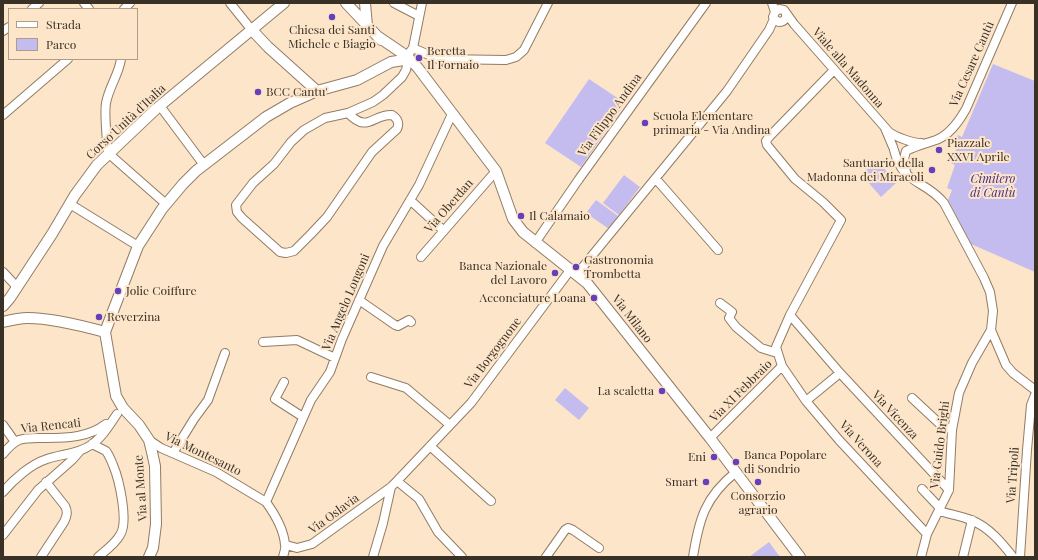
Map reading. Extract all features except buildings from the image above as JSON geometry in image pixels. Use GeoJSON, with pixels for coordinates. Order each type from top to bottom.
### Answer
{"type":"FeatureCollection","features":[{"type":"Feature","properties":{"kind":"main road","name":"Corso Unità d'Italia"},"geometry":{"type":"LineString","coordinates":[[3,306],[9,300],[70,204],[97,165],[108,153],[160,106],[284,3]]}},
{"type":"Feature","properties":{"kind":"main road"},"geometry":{"type":"LineString","coordinates":[[346,3],[392,51],[394,56],[391,62]]}},
{"type":"Feature","properties":{"kind":"main road"},"geometry":{"type":"LineString","coordinates":[[365,3],[367,26]]}},
{"type":"Feature","properties":{"kind":"main road"},"geometry":{"type":"LineString","coordinates":[[251,30],[317,91]]}},
{"type":"Feature","properties":{"kind":"main road","name":"Via Milano"},"geometry":{"type":"LineString","coordinates":[[377,36],[411,57],[452,114],[496,171],[513,219],[523,232],[535,243],[574,271],[587,283],[710,438],[800,557]]}},
{"type":"Feature","properties":{"kind":"main road"},"geometry":{"type":"LineString","coordinates":[[3,322],[34,318],[105,332],[138,246],[166,204],[183,184],[204,165],[266,118],[290,103],[317,91],[357,80],[391,62],[411,57]]}},
{"type":"Feature","properties":{"kind":"main road","name":"Via al Monte"},"geometry":{"type":"LineString","coordinates":[[105,332],[114,388],[120,411],[139,425],[155,450],[156,524],[149,557]]}},
{"type":"Feature","properties":{"kind":"street"},"geometry":{"type":"LineString","coordinates":[[230,3],[251,30]]}},
{"type":"Feature","properties":{"kind":"street"},"geometry":{"type":"LineString","coordinates":[[394,3],[419,16]]}},
{"type":"Feature","properties":{"kind":"street"},"geometry":{"type":"LineString","coordinates":[[348,113],[355,120],[360,122],[368,122],[383,116],[392,115],[397,120],[398,126],[397,129],[372,152],[327,217],[312,234],[294,251],[286,253],[280,252],[242,218],[237,212],[236,205],[253,184],[274,164],[291,142],[304,130],[325,118],[348,113],[373,102],[383,95],[402,77],[411,57],[422,3]]}},
{"type":"Feature","properties":{"kind":"street"},"geometry":{"type":"LineString","coordinates":[[411,57],[506,60],[516,57],[524,50],[548,3]]}},
{"type":"Feature","properties":{"kind":"street","name":"Via Filippo Andina"},"geometry":{"type":"LineString","coordinates":[[535,243],[579,178],[706,3]]}},
{"type":"Feature","properties":{"kind":"street"},"geometry":{"type":"LineString","coordinates":[[772,3],[779,14]]}},
{"type":"Feature","properties":{"kind":"street","name":"Via Cesare Cantù"},"geometry":{"type":"LineString","coordinates":[[906,151],[915,146],[938,140],[944,136],[960,119],[966,109],[1012,3]]}},
{"type":"Feature","properties":{"kind":"street","name":"Viale alla Madonna"},"geometry":{"type":"LineString","coordinates":[[779,14],[794,24],[884,127],[892,134],[903,138]]}},
{"type":"Feature","properties":{"kind":"street","name":"Via Borgognone"},"geometry":{"type":"LineString","coordinates":[[394,484],[471,402],[574,271],[656,179],[727,91],[779,14]]}},
{"type":"Feature","properties":{"kind":"street"},"geometry":{"type":"LineString","coordinates":[[3,115],[67,60]]}},
{"type":"Feature","properties":{"kind":"street"},"geometry":{"type":"LineString","coordinates":[[121,60],[110,88],[106,105],[108,153],[166,204]]}},
{"type":"Feature","properties":{"kind":"street","name":"Via XI Febbraio"},"geometry":{"type":"LineString","coordinates":[[710,438],[782,366],[776,347],[790,315],[841,220],[823,202],[795,179],[767,145],[766,141],[768,137],[834,70]]}},
{"type":"Feature","properties":{"kind":"street"},"geometry":{"type":"LineString","coordinates":[[160,106],[204,165]]}},
{"type":"Feature","properties":{"kind":"street","name":"Via Angelo Longoni"},"geometry":{"type":"LineString","coordinates":[[266,502],[311,400],[330,372],[383,246],[419,185],[452,114]]}},
{"type":"Feature","properties":{"kind":"street","name":"Viale alla Madonna"},"geometry":{"type":"LineString","coordinates":[[884,127],[893,149]]}},
{"type":"Feature","properties":{"kind":"street"},"geometry":{"type":"LineString","coordinates":[[906,151],[899,153],[893,149],[893,142],[903,138],[915,143],[928,143]]}},
{"type":"Feature","properties":{"kind":"street"},"geometry":{"type":"LineString","coordinates":[[903,138],[909,144],[906,151],[904,164],[908,177]]}},
{"type":"Feature","properties":{"kind":"street","name":"Via Guido Brighi"},"geometry":{"type":"LineString","coordinates":[[893,149],[898,163],[908,177],[939,196],[944,203],[984,278],[990,292],[993,312],[990,330],[972,363],[959,393],[952,430],[949,490],[927,534],[921,557]]}},
{"type":"Feature","properties":{"kind":"street","name":"Via Oberdan"},"geometry":{"type":"LineString","coordinates":[[421,257],[496,171]]}},
{"type":"Feature","properties":{"kind":"street"},"geometry":{"type":"LineString","coordinates":[[656,179],[718,250]]}},
{"type":"Feature","properties":{"kind":"street"},"geometry":{"type":"LineString","coordinates":[[410,200],[444,231]]}},
{"type":"Feature","properties":{"kind":"street"},"geometry":{"type":"LineString","coordinates":[[70,204],[138,246]]}},
{"type":"Feature","properties":{"kind":"street"},"geometry":{"type":"LineString","coordinates":[[3,272],[17,287]]}},
{"type":"Feature","properties":{"kind":"street"},"geometry":{"type":"LineString","coordinates":[[359,300],[395,325],[398,326],[409,320],[411,322]]}},
{"type":"Feature","properties":{"kind":"street"},"geometry":{"type":"LineString","coordinates":[[720,303],[732,312],[729,318],[736,327],[761,348],[777,353]]}},
{"type":"Feature","properties":{"kind":"street"},"geometry":{"type":"LineString","coordinates":[[790,315],[840,373],[806,401]]}},
{"type":"Feature","properties":{"kind":"street"},"geometry":{"type":"LineString","coordinates":[[990,330],[1006,365],[1013,373],[1035,390]]}},
{"type":"Feature","properties":{"kind":"street"},"geometry":{"type":"LineString","coordinates":[[263,342],[297,340],[335,358]]}},
{"type":"Feature","properties":{"kind":"street"},"geometry":{"type":"LineString","coordinates":[[173,453],[194,418],[208,400],[225,353]]}},
{"type":"Feature","properties":{"kind":"street","name":"Via Verona"},"geometry":{"type":"LineString","coordinates":[[782,366],[806,401],[927,534]]}},
{"type":"Feature","properties":{"kind":"street","name":"Via Vicenza"},"geometry":{"type":"LineString","coordinates":[[840,373],[949,490]]}},
{"type":"Feature","properties":{"kind":"street"},"geometry":{"type":"LineString","coordinates":[[371,377],[406,388],[450,425]]}},
{"type":"Feature","properties":{"kind":"street"},"geometry":{"type":"LineString","coordinates":[[284,382],[275,399],[303,417]]}},
{"type":"Feature","properties":{"kind":"street","name":"Via Tripoli"},"geometry":{"type":"LineString","coordinates":[[1020,557],[1031,405],[1035,395]]}},
{"type":"Feature","properties":{"kind":"street"},"geometry":{"type":"LineString","coordinates":[[912,398],[941,425],[952,430]]}},
{"type":"Feature","properties":{"kind":"street"},"geometry":{"type":"LineString","coordinates":[[3,492],[11,482],[21,474],[46,459],[80,451],[92,444],[120,411]]}},
{"type":"Feature","properties":{"kind":"street","name":"Via Rencati"},"geometry":{"type":"LineString","coordinates":[[3,454],[14,442],[27,438],[59,438],[86,435],[98,430],[120,411]]}},
{"type":"Feature","properties":{"kind":"street"},"geometry":{"type":"LineString","coordinates":[[3,425],[14,442]]}},
{"type":"Feature","properties":{"kind":"street"},"geometry":{"type":"LineString","coordinates":[[92,444],[106,451],[113,465],[123,512],[123,527],[121,535],[98,557]]}},
{"type":"Feature","properties":{"kind":"street"},"geometry":{"type":"LineString","coordinates":[[430,446],[491,501]]}},
{"type":"Feature","properties":{"kind":"street","name":"Via Montesanto"},"geometry":{"type":"LineString","coordinates":[[155,450],[173,453],[216,472],[266,502],[283,532],[286,545]]}},
{"type":"Feature","properties":{"kind":"street"},"geometry":{"type":"LineString","coordinates":[[3,535],[38,490],[80,451]]}},
{"type":"Feature","properties":{"kind":"street"},"geometry":{"type":"LineString","coordinates":[[693,557],[697,532],[706,506],[722,483],[736,472]]}},
{"type":"Feature","properties":{"kind":"street"},"geometry":{"type":"LineString","coordinates":[[41,557],[67,516],[65,506],[46,482]]}},
{"type":"Feature","properties":{"kind":"street"},"geometry":{"type":"LineString","coordinates":[[374,557],[394,484],[419,499],[438,532],[462,557]]}},
{"type":"Feature","properties":{"kind":"street","name":"Via Oslavia"},"geometry":{"type":"LineString","coordinates":[[286,545],[297,548],[312,544],[394,484]]}},
{"type":"Feature","properties":{"kind":"street"},"geometry":{"type":"LineString","coordinates":[[922,489],[939,509],[972,520],[993,535],[1013,557]]}},
{"type":"Feature","properties":{"kind":"street"},"geometry":{"type":"LineString","coordinates":[[963,557],[972,520]]}},
{"type":"Feature","properties":{"kind":"street"},"geometry":{"type":"LineString","coordinates":[[546,557],[568,528],[599,548]]}},
{"type":"Feature","properties":{"kind":"street"},"geometry":{"type":"LineString","coordinates":[[283,557],[286,545]]}},
{"type":"Feature","properties":{"kind":"green space","name":"Cimitero di Cantù"},"geometry":{"type":"Polygon","coordinates":[[[993,64],[1035,81],[1035,272],[971,244],[948,200],[952,190],[947,188],[955,165],[951,163],[957,147],[954,145],[958,135],[962,137],[993,64]]]}},
{"type":"Feature","properties":{"kind":"green space"},"geometry":{"type":"Polygon","coordinates":[[[589,79],[625,103],[581,167],[545,143],[589,79]]]}},
{"type":"Feature","properties":{"kind":"green space"},"geometry":{"type":"Polygon","coordinates":[[[877,160],[896,183],[881,197],[861,174],[877,160]]]}},
{"type":"Feature","properties":{"kind":"green space"},"geometry":{"type":"Polygon","coordinates":[[[624,175],[640,187],[619,215],[603,203],[624,175]]]}},
{"type":"Feature","properties":{"kind":"green space"},"geometry":{"type":"Polygon","coordinates":[[[596,200],[618,216],[609,229],[586,213],[596,200]]]}},
{"type":"Feature","properties":{"kind":"green space"},"geometry":{"type":"Polygon","coordinates":[[[565,388],[589,408],[579,420],[555,400],[565,388]]]}},
{"type":"Feature","properties":{"kind":"green space"},"geometry":{"type":"Polygon","coordinates":[[[769,542],[780,557],[749,557],[769,542]]]}},
{"type":"Feature","properties":{"kind":"place","name":"Chiesa dei Santi Michele e Biagio"},"geometry":{"type":"Point","coordinates":[332,17]}},
{"type":"Feature","properties":{"kind":"place","name":"Beretta Il Fornaio"},"geometry":{"type":"Point","coordinates":[419,58]}},
{"type":"Feature","properties":{"kind":"place","name":"BCC Cantu'"},"geometry":{"type":"Point","coordinates":[258,92]}},
{"type":"Feature","properties":{"kind":"place","name":"Scuola Elementare primaria - Via Andina"},"geometry":{"type":"Point","coordinates":[645,123]}},
{"type":"Feature","properties":{"kind":"place","name":"Piazzale XXVI Aprile"},"geometry":{"type":"Point","coordinates":[939,150]}},
{"type":"Feature","properties":{"kind":"place","name":"Santuario della Madonna dei Miracoli"},"geometry":{"type":"Point","coordinates":[932,170]}},
{"type":"Feature","properties":{"kind":"place","name":"Il Calamaio"},"geometry":{"type":"Point","coordinates":[521,216]}},
{"type":"Feature","properties":{"kind":"place","name":"Gastronomia Trombetta"},"geometry":{"type":"Point","coordinates":[576,267]}},
{"type":"Feature","properties":{"kind":"place","name":"Banca Nazionale del Lavoro"},"geometry":{"type":"Point","coordinates":[555,273]}},
{"type":"Feature","properties":{"kind":"place","name":"Jolie Coiffure"},"geometry":{"type":"Point","coordinates":[118,291]}},
{"type":"Feature","properties":{"kind":"place","name":"Acconciature Loana"},"geometry":{"type":"Point","coordinates":[594,298]}},
{"type":"Feature","properties":{"kind":"place","name":"Reverzina"},"geometry":{"type":"Point","coordinates":[99,317]}},
{"type":"Feature","properties":{"kind":"place","name":"La scaletta"},"geometry":{"type":"Point","coordinates":[662,391]}},
{"type":"Feature","properties":{"kind":"place","name":"Eni"},"geometry":{"type":"Point","coordinates":[714,457]}},
{"type":"Feature","properties":{"kind":"place","name":"Banca Popolare di Sondrio"},"geometry":{"type":"Point","coordinates":[736,462]}},
{"type":"Feature","properties":{"kind":"place","name":"Smart"},"geometry":{"type":"Point","coordinates":[706,482]}},
{"type":"Feature","properties":{"kind":"place","name":"Consorzio agrario"},"geometry":{"type":"Point","coordinates":[758,482]}}]}
